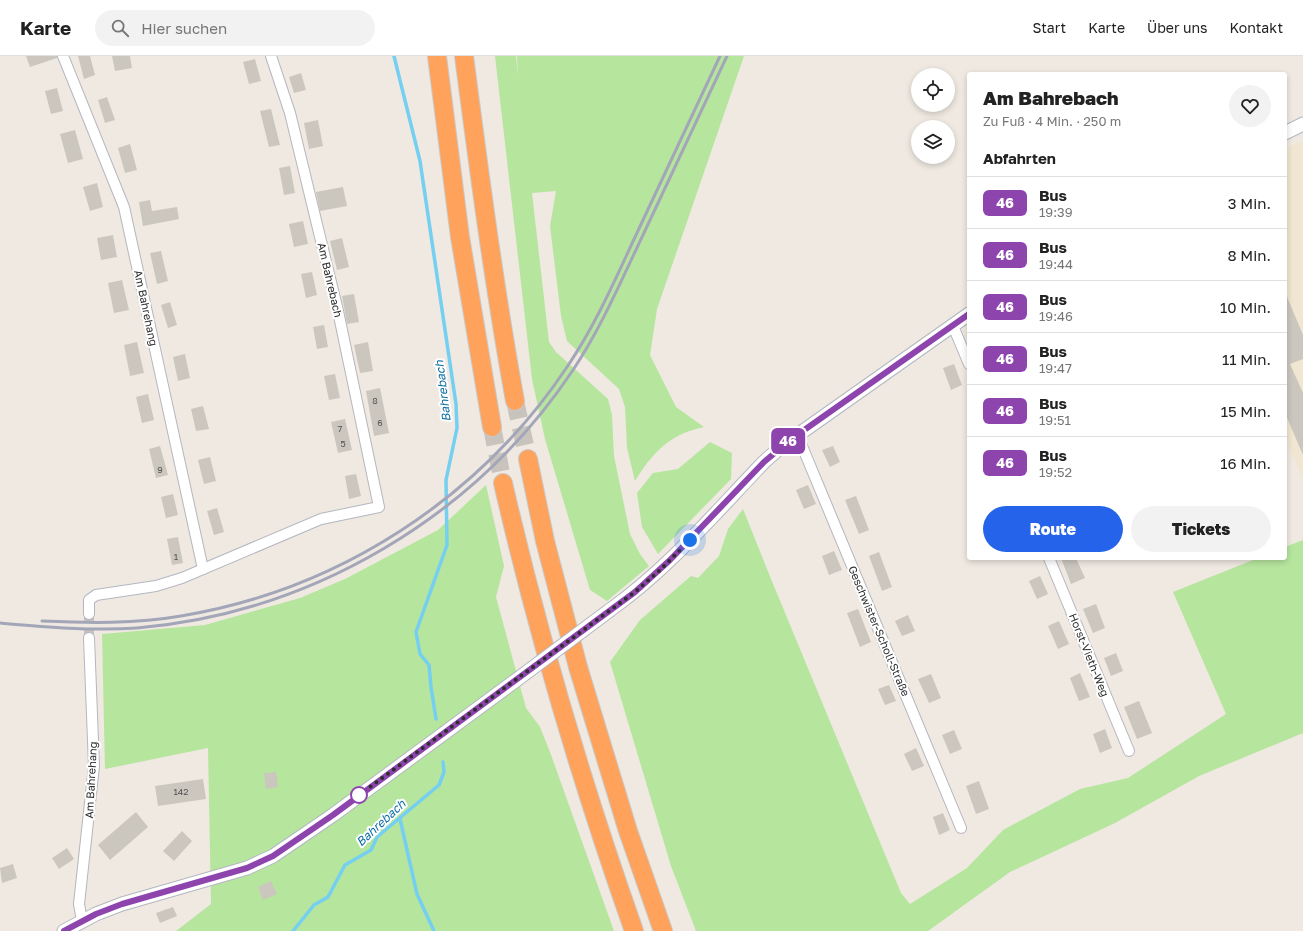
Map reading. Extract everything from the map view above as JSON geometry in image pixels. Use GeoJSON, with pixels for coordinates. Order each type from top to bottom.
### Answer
{"type":"FeatureCollection","features":[{"type":"Feature","properties":{"kind":"highway"},"geometry":{"type":"LineString","coordinates":[[437,56],[460,237],[492,427]]}},
{"type":"Feature","properties":{"kind":"highway"},"geometry":{"type":"LineString","coordinates":[[464,56],[489,244],[515,400]]}},
{"type":"Feature","properties":{"kind":"highway"},"geometry":{"type":"LineString","coordinates":[[528,459],[547,548],[578,667],[628,831],[663,931]]}},
{"type":"Feature","properties":{"kind":"highway"},"geometry":{"type":"LineString","coordinates":[[504,484],[519,552],[554,684],[601,838],[634,931]]}},
{"type":"Feature","properties":{"kind":"street","name":"Am Bahrehang"},"geometry":{"type":"LineString","coordinates":[[63,56],[124,208],[203,569]]}},
{"type":"Feature","properties":{"kind":"street","name":"Am Bahrebach"},"geometry":{"type":"LineString","coordinates":[[203,569],[322,519],[379,507],[336,304],[290,113],[271,56]]}},
{"type":"Feature","properties":{"kind":"street"},"geometry":{"type":"LineString","coordinates":[[1287,131],[1303,124]]}},
{"type":"Feature","properties":{"kind":"street"},"geometry":{"type":"LineString","coordinates":[[64,931],[82,921],[122,904],[247,868],[273,856],[333,815],[635,592],[659,571],[764,462],[797,434],[967,316]]}},
{"type":"Feature","properties":{"kind":"street"},"geometry":{"type":"LineString","coordinates":[[953,326],[967,359]]}},
{"type":"Feature","properties":{"kind":"street","name":"Geschwister-Scholl-Straße"},"geometry":{"type":"LineString","coordinates":[[797,434],[961,828]]}},
{"type":"Feature","properties":{"kind":"street","name":"Horst-Vieth-Weg"},"geometry":{"type":"LineString","coordinates":[[1050,560],[1129,751]]}},
{"type":"Feature","properties":{"kind":"street"},"geometry":{"type":"LineString","coordinates":[[89,614],[89,600],[96,595],[156,586],[203,569]]}},
{"type":"Feature","properties":{"kind":"street","name":"Am Bahrehang"},"geometry":{"type":"LineString","coordinates":[[82,921],[79,904],[94,766],[89,638]]}},
{"type":"Feature","properties":{"kind":"shaded area"},"geometry":{"type":"Polygon","coordinates":[[[1303,141],[1303,480],[1287,443],[1287,147],[1303,141]]]}},
{"type":"Feature","properties":{"kind":"green space"},"geometry":{"type":"Polygon","coordinates":[[[495,56],[516,56],[518,77],[517,56],[744,56],[657,309],[650,355],[676,407],[704,427],[681,434],[664,446],[649,461],[635,481],[627,448],[625,407],[619,389],[567,341],[561,316],[550,226],[556,191],[532,193],[549,342],[556,352],[608,399],[612,415],[614,456],[630,534],[640,554],[649,566],[607,601],[590,590],[545,439],[532,379],[495,56]]]}},
{"type":"Feature","properties":{"kind":"green space"},"geometry":{"type":"Polygon","coordinates":[[[710,442],[732,453],[731,479],[658,554],[642,527],[637,493],[653,473],[678,469],[710,442]]]}},
{"type":"Feature","properties":{"kind":"green space"},"geometry":{"type":"Polygon","coordinates":[[[486,485],[504,566],[496,597],[526,708],[540,727],[550,752],[614,931],[176,931],[211,904],[208,748],[105,769],[102,634],[205,625],[300,598],[345,579],[438,530],[486,485]]]}},
{"type":"Feature","properties":{"kind":"green space"},"geometry":{"type":"Polygon","coordinates":[[[743,509],[901,893],[910,904],[967,868],[1003,830],[1080,789],[1128,778],[1226,714],[1173,592],[1253,560],[1287,560],[1287,546],[1303,540],[1303,733],[1199,776],[1115,823],[1010,872],[928,931],[696,931],[671,866],[610,662],[640,620],[691,576],[698,578],[719,556],[728,529],[743,509]]]}},
{"type":"Feature","properties":{"kind":"building"},"geometry":{"type":"Polygon","coordinates":[[[26,56],[57,56],[57,58],[30,67],[26,56]]]}},
{"type":"Feature","properties":{"kind":"building"},"geometry":{"type":"Polygon","coordinates":[[[78,56],[90,56],[95,75],[84,79],[78,56]]]}},
{"type":"Feature","properties":{"kind":"building"},"geometry":{"type":"Polygon","coordinates":[[[112,56],[130,56],[132,68],[115,71],[112,56]]]}},
{"type":"Feature","properties":{"kind":"building"},"geometry":{"type":"Polygon","coordinates":[[[255,59],[261,81],[249,84],[243,62],[255,59]]]}},
{"type":"Feature","properties":{"kind":"building"},"geometry":{"type":"Polygon","coordinates":[[[301,73],[306,90],[294,93],[289,77],[301,73]]]}},
{"type":"Feature","properties":{"kind":"building"},"geometry":{"type":"Polygon","coordinates":[[[57,88],[63,111],[51,114],[45,91],[57,88]]]}},
{"type":"Feature","properties":{"kind":"building"},"geometry":{"type":"Polygon","coordinates":[[[107,97],[115,120],[105,123],[98,100],[107,97]]]}},
{"type":"Feature","properties":{"kind":"building"},"geometry":{"type":"Polygon","coordinates":[[[271,109],[280,145],[269,147],[260,111],[271,109]]]}},
{"type":"Feature","properties":{"kind":"building"},"geometry":{"type":"Polygon","coordinates":[[[318,120],[323,146],[309,149],[304,123],[318,120]]]}},
{"type":"Feature","properties":{"kind":"building"},"geometry":{"type":"Polygon","coordinates":[[[75,130],[83,159],[68,163],[60,134],[75,130]]]}},
{"type":"Feature","properties":{"kind":"building"},"geometry":{"type":"Polygon","coordinates":[[[130,144],[137,170],[125,173],[118,148],[130,144]]]}},
{"type":"Feature","properties":{"kind":"building"},"geometry":{"type":"Polygon","coordinates":[[[290,166],[295,193],[284,195],[279,168],[290,166]]]}},
{"type":"Feature","properties":{"kind":"building"},"geometry":{"type":"Polygon","coordinates":[[[97,183],[103,207],[90,211],[83,187],[97,183]]]}},
{"type":"Feature","properties":{"kind":"building"},"geometry":{"type":"Polygon","coordinates":[[[343,187],[347,206],[320,211],[316,192],[343,187]]]}},
{"type":"Feature","properties":{"kind":"building"},"geometry":{"type":"Polygon","coordinates":[[[150,200],[152,211],[177,207],[179,219],[143,226],[139,202],[150,200]]]}},
{"type":"Feature","properties":{"kind":"building"},"geometry":{"type":"Polygon","coordinates":[[[303,221],[308,244],[294,247],[289,224],[303,221]]]}},
{"type":"Feature","properties":{"kind":"building"},"geometry":{"type":"Polygon","coordinates":[[[113,235],[117,257],[101,260],[97,238],[113,235]]]}},
{"type":"Feature","properties":{"kind":"building"},"geometry":{"type":"Polygon","coordinates":[[[342,238],[349,267],[337,270],[330,241],[342,238]]]}},
{"type":"Feature","properties":{"kind":"building"},"geometry":{"type":"Polygon","coordinates":[[[161,251],[168,281],[157,284],[150,253],[161,251]]]}},
{"type":"Feature","properties":{"kind":"building"},"geometry":{"type":"Polygon","coordinates":[[[312,272],[317,295],[306,298],[301,274],[312,272]]]}},
{"type":"Feature","properties":{"kind":"building"},"geometry":{"type":"Polygon","coordinates":[[[122,280],[129,310],[114,313],[108,283],[122,280]]]}},
{"type":"Feature","properties":{"kind":"building"},"geometry":{"type":"Polygon","coordinates":[[[354,294],[359,322],[347,324],[342,296],[354,294]]]}},
{"type":"Feature","properties":{"kind":"building"},"geometry":{"type":"Polygon","coordinates":[[[1287,297],[1303,335],[1303,359],[1290,364],[1303,393],[1303,455],[1287,418],[1287,297]]]}},
{"type":"Feature","properties":{"kind":"building"},"geometry":{"type":"Polygon","coordinates":[[[170,302],[177,325],[168,328],[161,305],[170,302]]]}},
{"type":"Feature","properties":{"kind":"building"},"geometry":{"type":"Polygon","coordinates":[[[324,325],[328,347],[317,349],[313,327],[324,325]]]}},
{"type":"Feature","properties":{"kind":"building"},"geometry":{"type":"Polygon","coordinates":[[[137,342],[144,373],[130,376],[124,345],[137,342]]]}},
{"type":"Feature","properties":{"kind":"building"},"geometry":{"type":"Polygon","coordinates":[[[368,342],[373,371],[360,373],[354,345],[368,342]]]}},
{"type":"Feature","properties":{"kind":"building"},"geometry":{"type":"Polygon","coordinates":[[[185,354],[190,378],[178,381],[173,357],[185,354]]]}},
{"type":"Feature","properties":{"kind":"building"},"geometry":{"type":"Polygon","coordinates":[[[954,364],[962,385],[951,390],[943,368],[954,364]]]}},
{"type":"Feature","properties":{"kind":"building"},"geometry":{"type":"Polygon","coordinates":[[[335,374],[340,398],[329,400],[324,376],[335,374]]]}},
{"type":"Feature","properties":{"kind":"building"},"geometry":{"type":"Polygon","coordinates":[[[380,388],[389,433],[374,436],[366,391],[380,388]]]}},
{"type":"Feature","properties":{"kind":"building"},"geometry":{"type":"Polygon","coordinates":[[[148,394],[154,420],[142,423],[136,397],[148,394]]]}},
{"type":"Feature","properties":{"kind":"building"},"geometry":{"type":"Polygon","coordinates":[[[203,406],[209,429],[196,431],[191,409],[203,406]]]}},
{"type":"Feature","properties":{"kind":"building"},"geometry":{"type":"Polygon","coordinates":[[[345,419],[352,450],[338,453],[331,422],[345,419]]]}},
{"type":"Feature","properties":{"kind":"building"},"geometry":{"type":"Polygon","coordinates":[[[160,446],[168,475],[156,478],[149,449],[160,446]]]}},
{"type":"Feature","properties":{"kind":"building"},"geometry":{"type":"Polygon","coordinates":[[[833,446],[840,462],[830,467],[822,450],[833,446]]]}},
{"type":"Feature","properties":{"kind":"building"},"geometry":{"type":"Polygon","coordinates":[[[210,457],[216,481],[204,484],[198,460],[210,457]]]}},
{"type":"Feature","properties":{"kind":"building"},"geometry":{"type":"Polygon","coordinates":[[[356,474],[361,496],[349,499],[345,476],[356,474]]]}},
{"type":"Feature","properties":{"kind":"building"},"geometry":{"type":"Polygon","coordinates":[[[808,485],[816,504],[804,509],[796,490],[808,485]]]}},
{"type":"Feature","properties":{"kind":"building"},"geometry":{"type":"Polygon","coordinates":[[[173,494],[178,515],[166,518],[161,497],[173,494]]]}},
{"type":"Feature","properties":{"kind":"building"},"geometry":{"type":"Polygon","coordinates":[[[856,496],[869,530],[859,534],[845,500],[856,496]]]}},
{"type":"Feature","properties":{"kind":"building"},"geometry":{"type":"Polygon","coordinates":[[[217,508],[224,532],[214,535],[207,511],[217,508]]]}},
{"type":"Feature","properties":{"kind":"building"},"geometry":{"type":"Polygon","coordinates":[[[178,537],[183,563],[172,565],[167,539],[178,537]]]}},
{"type":"Feature","properties":{"kind":"building"},"geometry":{"type":"Polygon","coordinates":[[[834,551],[842,570],[829,575],[822,556],[834,551]]]}},
{"type":"Feature","properties":{"kind":"building"},"geometry":{"type":"Polygon","coordinates":[[[879,552],[892,587],[882,591],[869,556],[879,552]]]}},
{"type":"Feature","properties":{"kind":"building"},"geometry":{"type":"Polygon","coordinates":[[[1062,560],[1077,560],[1085,578],[1071,584],[1062,560]]]}},
{"type":"Feature","properties":{"kind":"building"},"geometry":{"type":"Polygon","coordinates":[[[1040,576],[1048,594],[1037,599],[1029,581],[1040,576]]]}},
{"type":"Feature","properties":{"kind":"building"},"geometry":{"type":"Polygon","coordinates":[[[1096,604],[1105,628],[1093,633],[1083,609],[1096,604]]]}},
{"type":"Feature","properties":{"kind":"building"},"geometry":{"type":"Polygon","coordinates":[[[858,609],[871,642],[860,647],[847,613],[858,609]]]}},
{"type":"Feature","properties":{"kind":"building"},"geometry":{"type":"Polygon","coordinates":[[[908,615],[915,631],[902,636],[895,621],[908,615]]]}},
{"type":"Feature","properties":{"kind":"building"},"geometry":{"type":"Polygon","coordinates":[[[1059,621],[1069,644],[1058,649],[1048,626],[1059,621]]]}},
{"type":"Feature","properties":{"kind":"building"},"geometry":{"type":"Polygon","coordinates":[[[1116,653],[1123,671],[1111,676],[1104,658],[1116,653]]]}},
{"type":"Feature","properties":{"kind":"building"},"geometry":{"type":"Polygon","coordinates":[[[1080,673],[1090,697],[1079,701],[1070,678],[1080,673]]]}},
{"type":"Feature","properties":{"kind":"building"},"geometry":{"type":"Polygon","coordinates":[[[931,674],[941,698],[929,703],[918,679],[931,674]]]}},
{"type":"Feature","properties":{"kind":"building"},"geometry":{"type":"Polygon","coordinates":[[[889,685],[896,701],[885,705],[878,689],[889,685]]]}},
{"type":"Feature","properties":{"kind":"building"},"geometry":{"type":"Polygon","coordinates":[[[1139,701],[1152,733],[1137,739],[1124,707],[1139,701]]]}},
{"type":"Feature","properties":{"kind":"building"},"geometry":{"type":"Polygon","coordinates":[[[1105,729],[1112,748],[1100,753],[1093,734],[1105,729]]]}},
{"type":"Feature","properties":{"kind":"building"},"geometry":{"type":"Polygon","coordinates":[[[954,730],[962,749],[950,754],[942,735],[954,730]]]}},
{"type":"Feature","properties":{"kind":"building"},"geometry":{"type":"Polygon","coordinates":[[[916,748],[924,766],[912,771],[904,754],[916,748]]]}},
{"type":"Feature","properties":{"kind":"building"},"geometry":{"type":"Polygon","coordinates":[[[276,772],[278,787],[266,789],[264,773],[276,772]]]}},
{"type":"Feature","properties":{"kind":"building"},"geometry":{"type":"Polygon","coordinates":[[[203,779],[206,799],[158,806],[155,786],[203,779]]]}},
{"type":"Feature","properties":{"kind":"building"},"geometry":{"type":"Polygon","coordinates":[[[979,781],[989,809],[976,814],[966,786],[979,781]]]}},
{"type":"Feature","properties":{"kind":"building"},"geometry":{"type":"Polygon","coordinates":[[[136,812],[148,827],[110,860],[98,845],[136,812]]]}},
{"type":"Feature","properties":{"kind":"building"},"geometry":{"type":"Polygon","coordinates":[[[943,813],[950,830],[939,835],[933,817],[943,813]]]}},
{"type":"Feature","properties":{"kind":"building"},"geometry":{"type":"Polygon","coordinates":[[[182,831],[192,841],[174,861],[163,851],[182,831]]]}},
{"type":"Feature","properties":{"kind":"building"},"geometry":{"type":"Polygon","coordinates":[[[67,848],[74,859],[59,869],[52,858],[67,848]]]}},
{"type":"Feature","properties":{"kind":"building"},"geometry":{"type":"Polygon","coordinates":[[[13,864],[17,878],[2,883],[0,868],[13,864]]]}},
{"type":"Feature","properties":{"kind":"building"},"geometry":{"type":"Polygon","coordinates":[[[271,881],[277,894],[263,900],[258,887],[271,881]]]}},
{"type":"Feature","properties":{"kind":"building"},"geometry":{"type":"Polygon","coordinates":[[[173,907],[177,916],[160,923],[156,913],[173,907]]]}},
{"type":"Feature","properties":{"kind":"waterway","name":"Bahrebach"},"geometry":{"type":"LineString","coordinates":[[394,56],[420,161],[456,404],[457,428],[446,480],[447,545],[416,632],[420,654],[429,665],[436,719]]}},
{"type":"Feature","properties":{"kind":"waterway","name":"Bahrebach"},"geometry":{"type":"LineString","coordinates":[[293,931],[314,905],[328,897],[345,865],[371,850],[377,837],[439,785],[444,772],[443,762]]}},
{"type":"Feature","properties":{"kind":"waterway"},"geometry":{"type":"LineString","coordinates":[[400,819],[417,894],[434,931]]}},
{"type":"Feature","properties":{"kind":"tunnel"},"geometry":{"type":"LineString","coordinates":[[515,401],[528,459]]}},
{"type":"Feature","properties":{"kind":"tunnel"},"geometry":{"type":"LineString","coordinates":[[492,427],[503,483]]}},
{"type":"Feature","properties":{"kind":"tunnel"},"geometry":{"type":"LineString","coordinates":[[89,614],[89,638]]}},
{"type":"Feature","properties":{"kind":"railway"},"geometry":{"type":"LineString","coordinates":[[42,621],[129,622],[164,619],[239,603],[295,585],[349,561],[400,531],[448,497],[492,458],[532,415],[567,367],[587,335],[612,286],[720,56]]}},
{"type":"Feature","properties":{"kind":"railway"},"geometry":{"type":"LineString","coordinates":[[0,623],[68,628],[120,629],[202,619],[265,602],[326,579],[384,548],[438,512],[488,470],[533,423],[573,370],[593,338],[619,287],[727,56]]}},
{"type":"Feature","properties":{"kind":"bus line","name":"46"},"geometry":{"type":"LineString","coordinates":[[64,931],[96,914],[122,904],[247,868],[273,856],[333,815],[635,592],[670,560],[764,462],[797,434],[967,316]]}},
{"type":"Feature","properties":{"kind":"route"},"geometry":{"type":"LineString","coordinates":[[359,795],[635,592],[659,571],[690,540]]}}]}
